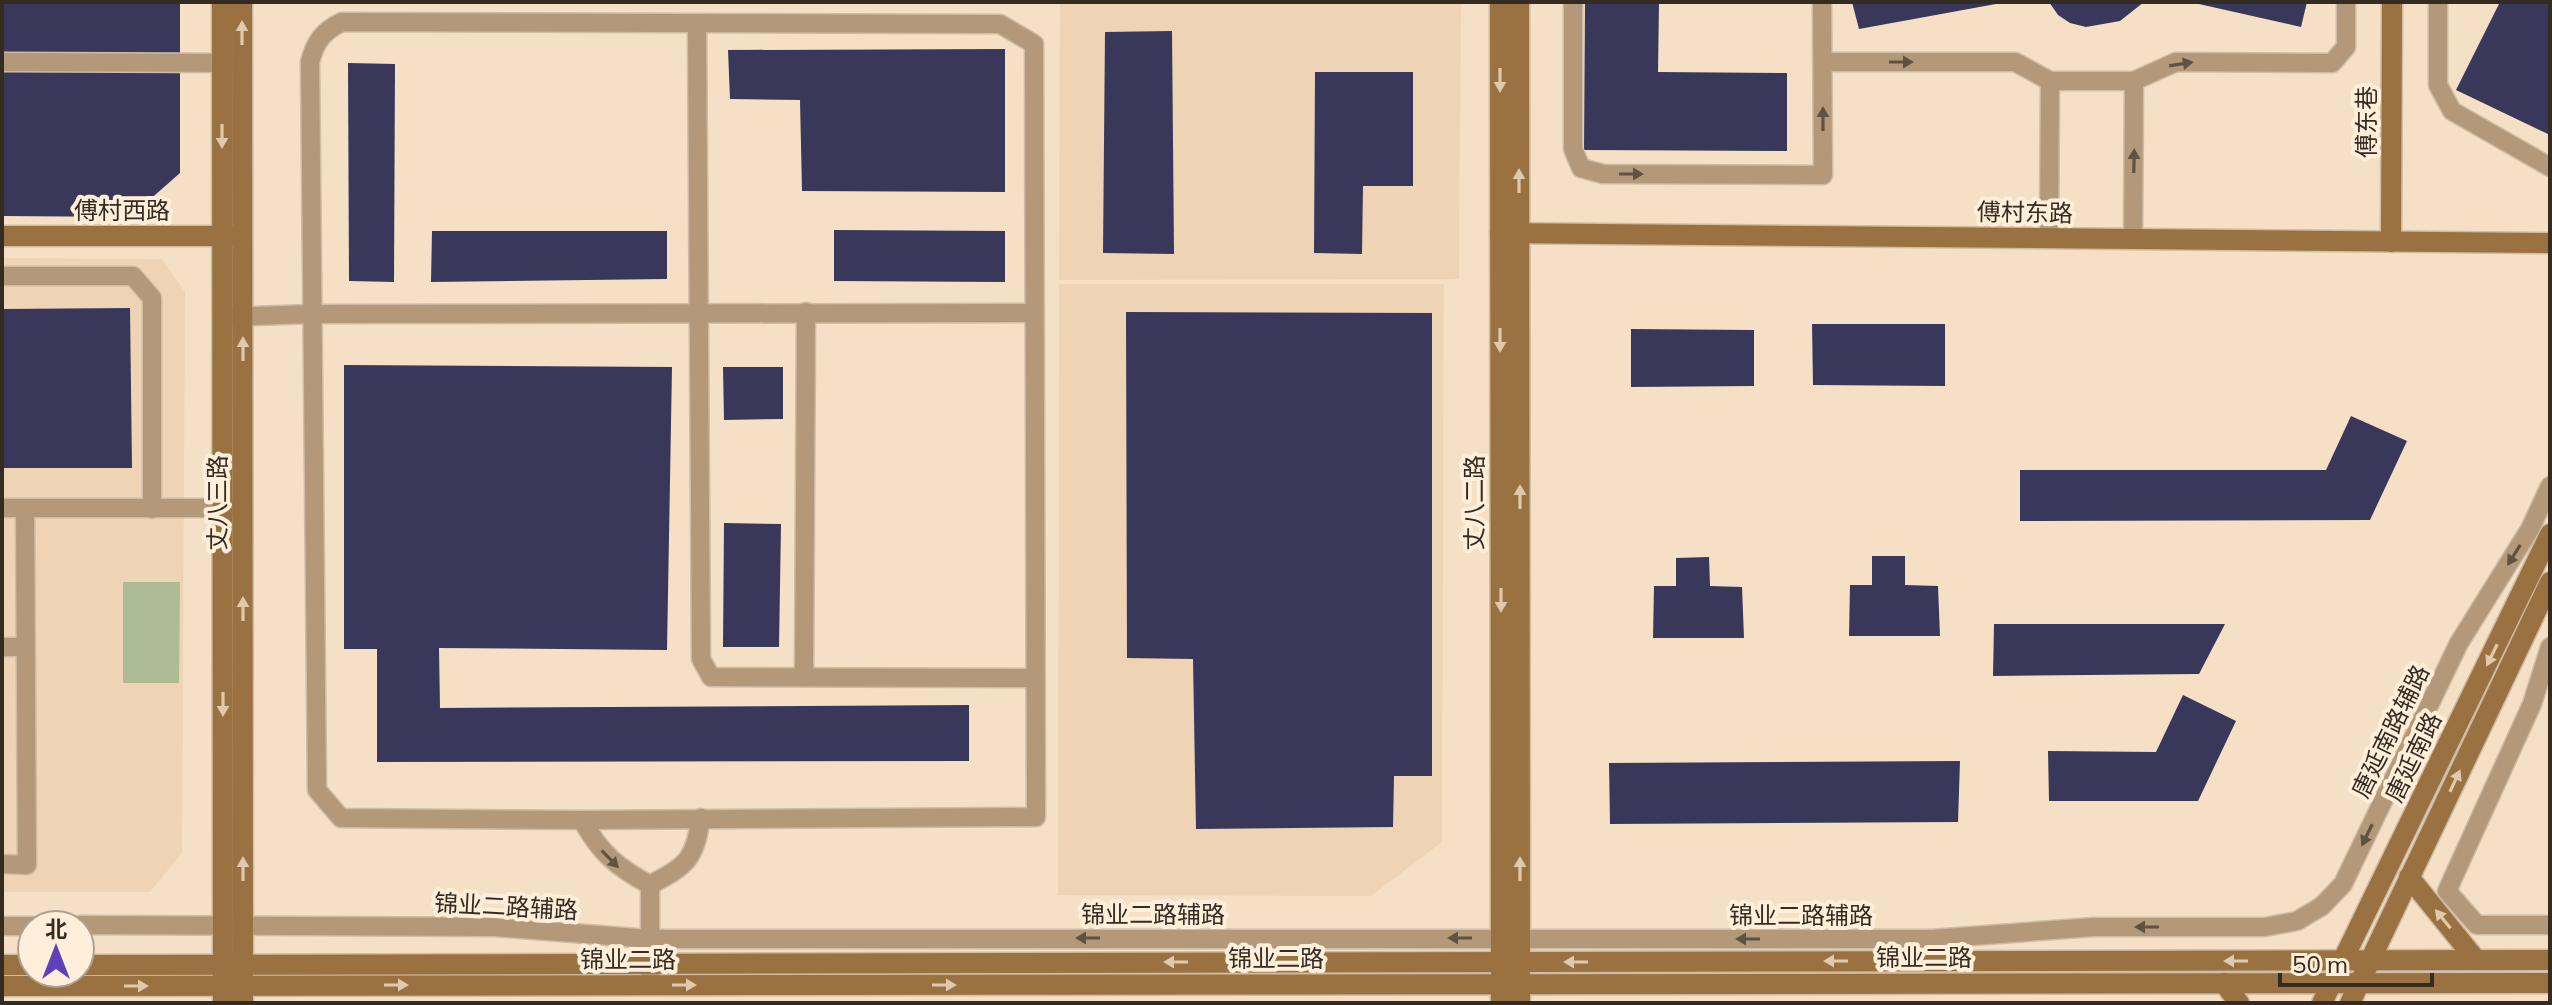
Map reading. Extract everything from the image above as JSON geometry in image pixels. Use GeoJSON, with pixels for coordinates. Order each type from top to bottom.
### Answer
{"type":"FeatureCollection","features":[{"type":"Feature","properties":{"kind":"main road","name":"丈八三路"},"geometry":{"type":"LineString","coordinates":[[222,2],[232,64],[233,984]]}},
{"type":"Feature","properties":{"kind":"main road","name":"丈八三路"},"geometry":{"type":"LineString","coordinates":[[232,64],[242,2]]}},
{"type":"Feature","properties":{"kind":"main road","name":"丈八二路"},"geometry":{"type":"LineString","coordinates":[[1500,2],[1510,233]]}},
{"type":"Feature","properties":{"kind":"main road","name":"丈八二路"},"geometry":{"type":"LineString","coordinates":[[1511,994],[1510,233],[1519,2]]}},
{"type":"Feature","properties":{"kind":"main road","name":"傅东巷"},"geometry":{"type":"LineString","coordinates":[[2391,242],[2392,2]]}},
{"type":"Feature","properties":{"kind":"main road","name":"傅村东路"},"geometry":{"type":"LineString","coordinates":[[1510,233],[2550,243]]}},
{"type":"Feature","properties":{"kind":"main road","name":"傅村西路"},"geometry":{"type":"LineString","coordinates":[[2,236],[232,236]]}},
{"type":"Feature","properties":{"kind":"main road","name":"唐延南路"},"geometry":{"type":"LineString","coordinates":[[2322,1003],[2550,534]]}},
{"type":"Feature","properties":{"kind":"main road","name":"唐延南路"},"geometry":{"type":"LineString","coordinates":[[2350,1003],[2550,582]]}},
{"type":"Feature","properties":{"kind":"main road"},"geometry":{"type":"LineString","coordinates":[[2409,877],[2476,960]]}},
{"type":"Feature","properties":{"kind":"main road","name":"锦业二路"},"geometry":{"type":"LineString","coordinates":[[96,967],[233,984],[650,963],[2550,960]]}},
{"type":"Feature","properties":{"kind":"main road","name":"锦业二路"},"geometry":{"type":"LineString","coordinates":[[2,986],[650,985],[1511,994],[2224,983],[2550,983]]}},
{"type":"Feature","properties":{"kind":"main road"},"geometry":{"type":"LineString","coordinates":[[2224,983],[2239,1003]]}},
{"type":"Feature","properties":{"kind":"street"},"geometry":{"type":"LineString","coordinates":[[1573,2],[1573,149],[1581,168],[1603,174],[1823,175],[1822,2]]}},
{"type":"Feature","properties":{"kind":"street"},"geometry":{"type":"LineString","coordinates":[[1823,62],[2015,62],[2050,81],[2134,81],[2176,62],[2332,63],[2346,47],[2346,2]]}},
{"type":"Feature","properties":{"kind":"street"},"geometry":{"type":"LineString","coordinates":[[2438,2],[2438,85],[2452,111],[2550,167]]}},
{"type":"Feature","properties":{"kind":"street"},"geometry":{"type":"LineString","coordinates":[[342,22],[1000,24],[1034,44],[1034,313],[1036,817],[341,818],[317,790],[310,62],[313,48],[322,34],[342,22]]}},
{"type":"Feature","properties":{"kind":"street"},"geometry":{"type":"LineString","coordinates":[[697,25],[701,659],[711,677],[1035,678]]}},
{"type":"Feature","properties":{"kind":"street"},"geometry":{"type":"LineString","coordinates":[[2,62],[232,64]]}},
{"type":"Feature","properties":{"kind":"street"},"geometry":{"type":"LineString","coordinates":[[2049,238],[2050,81]]}},
{"type":"Feature","properties":{"kind":"street"},"geometry":{"type":"LineString","coordinates":[[2133,239],[2134,81]]}},
{"type":"Feature","properties":{"kind":"street"},"geometry":{"type":"LineString","coordinates":[[2,276],[133,276],[152,298],[152,509]]}},
{"type":"Feature","properties":{"kind":"street"},"geometry":{"type":"LineString","coordinates":[[804,677],[806,312]]}},
{"type":"Feature","properties":{"kind":"street"},"geometry":{"type":"LineString","coordinates":[[233,317],[311,314],[1034,313]]}},
{"type":"Feature","properties":{"kind":"street","name":"唐延南路辅路"},"geometry":{"type":"LineString","coordinates":[[2225,927],[2265,927],[2297,921],[2322,906],[2343,884],[2459,643],[2530,529],[2550,486]]}},
{"type":"Feature","properties":{"kind":"street"},"geometry":{"type":"LineString","coordinates":[[2,508],[233,508]]}},
{"type":"Feature","properties":{"kind":"street"},"geometry":{"type":"LineString","coordinates":[[2,864],[27,865],[25,508]]}},
{"type":"Feature","properties":{"kind":"street"},"geometry":{"type":"LineString","coordinates":[[2,647],[25,647]]}},
{"type":"Feature","properties":{"kind":"street"},"geometry":{"type":"LineString","coordinates":[[2550,647],[2532,704],[2447,891],[2477,925],[2550,925]]}},
{"type":"Feature","properties":{"kind":"street"},"geometry":{"type":"LineString","coordinates":[[650,885],[683,867],[698,840],[701,818]]}},
{"type":"Feature","properties":{"kind":"street"},"geometry":{"type":"LineString","coordinates":[[582,820],[595,843],[619,868],[650,885]]}},
{"type":"Feature","properties":{"kind":"street"},"geometry":{"type":"LineString","coordinates":[[650,885],[650,985]]}},
{"type":"Feature","properties":{"kind":"street","name":"锦业二路辅路"},"geometry":{"type":"LineString","coordinates":[[96,925],[495,927],[650,939],[1932,939],[2094,927],[2225,927]]}},
{"type":"Feature","properties":{"kind":"shaded area"},"geometry":{"type":"Polygon","coordinates":[[[1060,2],[1461,2],[1459,279],[1059,280],[1060,2]]]}},
{"type":"Feature","properties":{"kind":"shaded area"},"geometry":{"type":"Polygon","coordinates":[[[2,258],[162,259],[185,292],[182,853],[150,892],[2,892],[2,258]]]}},
{"type":"Feature","properties":{"kind":"shaded area"},"geometry":{"type":"Polygon","coordinates":[[[1059,284],[1444,284],[1442,842],[1371,896],[1058,895],[1059,284]]]}},
{"type":"Feature","properties":{"kind":"green space"},"geometry":{"type":"Polygon","coordinates":[[[123,582],[180,582],[179,683],[123,683],[123,582]]]}},
{"type":"Feature","properties":{"kind":"building"},"geometry":{"type":"Polygon","coordinates":[[[2,2],[180,2],[180,173],[130,217],[2,216],[2,2]]]}},
{"type":"Feature","properties":{"kind":"building"},"geometry":{"type":"Polygon","coordinates":[[[1585,2],[1659,2],[1658,72],[1787,73],[1787,151],[1584,150],[1585,2]]]}},
{"type":"Feature","properties":{"kind":"building"},"geometry":{"type":"Polygon","coordinates":[[[1852,2],[1996,2],[1996,4],[1859,29],[1852,2]]]}},
{"type":"Feature","properties":{"kind":"building"},"geometry":{"type":"Polygon","coordinates":[[[2049,2],[2144,2],[2120,21],[2086,27],[2070,23],[2058,15],[2049,2]]]}},
{"type":"Feature","properties":{"kind":"building"},"geometry":{"type":"Polygon","coordinates":[[[2190,2],[2307,2],[2301,27],[2190,2]]]}},
{"type":"Feature","properties":{"kind":"building"},"geometry":{"type":"Polygon","coordinates":[[[2500,2],[2550,2],[2550,135],[2456,90],[2500,2]]]}},
{"type":"Feature","properties":{"kind":"building"},"geometry":{"type":"Polygon","coordinates":[[[1172,31],[1174,254],[1103,253],[1105,32],[1172,31]]]}},
{"type":"Feature","properties":{"kind":"building"},"geometry":{"type":"Polygon","coordinates":[[[1005,49],[1005,192],[802,191],[800,100],[730,99],[728,50],[1005,49]]]}},
{"type":"Feature","properties":{"kind":"building"},"geometry":{"type":"Polygon","coordinates":[[[348,63],[395,64],[394,282],[349,281],[348,63]]]}},
{"type":"Feature","properties":{"kind":"building"},"geometry":{"type":"Polygon","coordinates":[[[1315,72],[1413,72],[1413,186],[1363,186],[1362,254],[1314,253],[1315,72]]]}},
{"type":"Feature","properties":{"kind":"building"},"geometry":{"type":"Polygon","coordinates":[[[834,230],[1005,231],[1005,282],[834,281],[834,230]]]}},
{"type":"Feature","properties":{"kind":"building"},"geometry":{"type":"Polygon","coordinates":[[[432,231],[667,231],[667,279],[431,282],[432,231]]]}},
{"type":"Feature","properties":{"kind":"building"},"geometry":{"type":"Polygon","coordinates":[[[130,308],[132,468],[2,468],[2,309],[130,308]]]}},
{"type":"Feature","properties":{"kind":"building"},"geometry":{"type":"Polygon","coordinates":[[[1126,312],[1432,313],[1432,776],[1394,776],[1393,827],[1196,829],[1193,659],[1127,658],[1126,312]]]}},
{"type":"Feature","properties":{"kind":"building"},"geometry":{"type":"Polygon","coordinates":[[[1812,324],[1945,324],[1945,386],[1813,385],[1812,324]]]}},
{"type":"Feature","properties":{"kind":"building"},"geometry":{"type":"Polygon","coordinates":[[[1631,329],[1754,330],[1754,386],[1631,387],[1631,329]]]}},
{"type":"Feature","properties":{"kind":"building"},"geometry":{"type":"Polygon","coordinates":[[[344,365],[672,367],[667,650],[439,648],[440,708],[969,705],[969,761],[377,762],[377,649],[344,649],[344,365]]]}},
{"type":"Feature","properties":{"kind":"building"},"geometry":{"type":"Polygon","coordinates":[[[723,367],[783,367],[783,419],[724,420],[723,367]]]}},
{"type":"Feature","properties":{"kind":"building"},"geometry":{"type":"Polygon","coordinates":[[[2351,416],[2407,441],[2370,520],[2020,521],[2020,470],[2326,470],[2351,416]]]}},
{"type":"Feature","properties":{"kind":"building"},"geometry":{"type":"Polygon","coordinates":[[[724,523],[781,524],[779,647],[723,647],[724,523]]]}},
{"type":"Feature","properties":{"kind":"building"},"geometry":{"type":"Polygon","coordinates":[[[1872,556],[1905,556],[1905,585],[1938,586],[1940,636],[1849,636],[1850,585],[1872,585],[1872,556]]]}},
{"type":"Feature","properties":{"kind":"building"},"geometry":{"type":"Polygon","coordinates":[[[1709,557],[1710,586],[1742,587],[1744,638],[1653,638],[1654,586],[1676,586],[1676,558],[1709,557]]]}},
{"type":"Feature","properties":{"kind":"building"},"geometry":{"type":"Polygon","coordinates":[[[1994,624],[2225,624],[2199,674],[1993,676],[1994,624]]]}},
{"type":"Feature","properties":{"kind":"building"},"geometry":{"type":"Polygon","coordinates":[[[2183,695],[2236,721],[2198,801],[2049,801],[2048,751],[2156,752],[2183,695]]]}},
{"type":"Feature","properties":{"kind":"building"},"geometry":{"type":"Polygon","coordinates":[[[1960,761],[1958,822],[1610,824],[1609,763],[1960,761]]]}}]}
